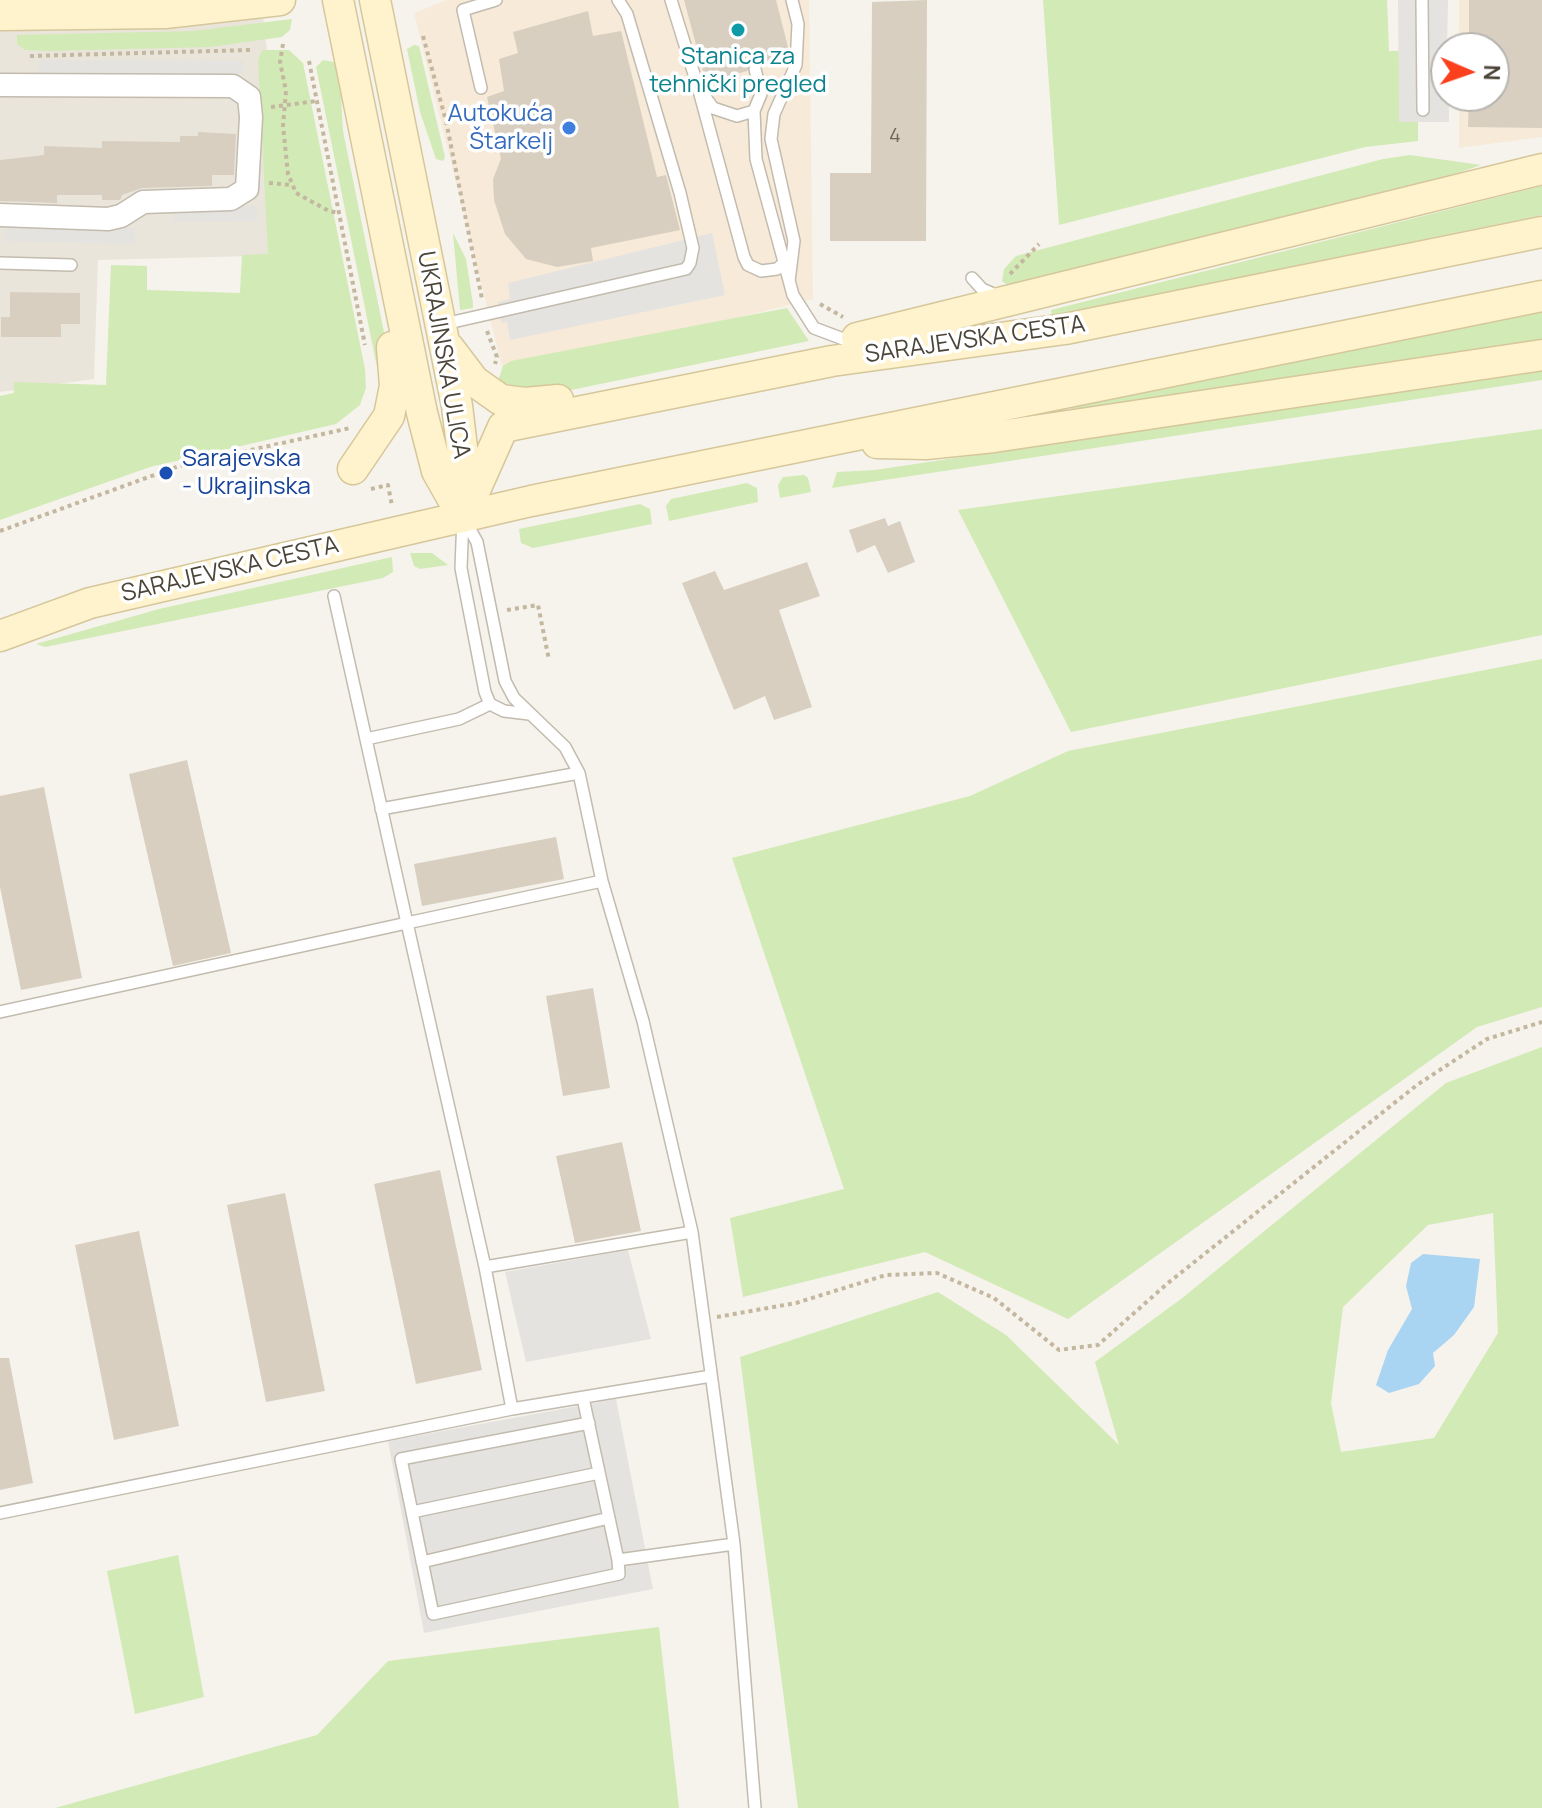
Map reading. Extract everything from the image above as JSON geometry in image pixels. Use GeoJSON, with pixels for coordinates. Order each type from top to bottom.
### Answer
{"type":"FeatureCollection","features":[{"type":"Feature","properties":{"kind":"main road"},"geometry":{"type":"LineString","coordinates":[[0,15],[165,13],[280,0]]}},
{"type":"Feature","properties":{"kind":"main road","name":"UKRAJINSKA ULICA"},"geometry":{"type":"LineString","coordinates":[[338,0],[437,471],[463,517]]}},
{"type":"Feature","properties":{"kind":"main road","name":"UKRAJINSKA ULICA"},"geometry":{"type":"LineString","coordinates":[[375,0],[464,464],[463,517]]}},
{"type":"Feature","properties":{"kind":"main road"},"geometry":{"type":"LineString","coordinates":[[776,372],[805,349],[953,316],[1014,291],[1542,169]]}},
{"type":"Feature","properties":{"kind":"main road","name":"SARAJEVSKA CESTA"},"geometry":{"type":"LineString","coordinates":[[463,517],[503,427],[776,372],[1065,329],[1542,232]]}},
{"type":"Feature","properties":{"kind":"main road"},"geometry":{"type":"LineString","coordinates":[[353,469],[385,424],[394,400],[396,374],[384,300],[389,254]]}},
{"type":"Feature","properties":{"kind":"main road","name":"SARAJEVSKA CESTA"},"geometry":{"type":"LineString","coordinates":[[0,636],[90,603],[531,501],[1542,296]]}},
{"type":"Feature","properties":{"kind":"main road"},"geometry":{"type":"LineString","coordinates":[[440,330],[474,381],[501,400],[538,403],[602,394],[634,401]]}},
{"type":"Feature","properties":{"kind":"main road"},"geometry":{"type":"LineString","coordinates":[[852,436],[892,445],[994,437],[1542,355]]}},
{"type":"Feature","properties":{"kind":"street"},"geometry":{"type":"LineString","coordinates":[[0,85],[233,86],[249,97],[251,117],[247,189],[231,199],[143,202],[121,216],[108,219],[0,215]]}},
{"type":"Feature","properties":{"kind":"lane"},"geometry":{"type":"LineString","coordinates":[[481,88],[463,10],[496,0]]}},
{"type":"Feature","properties":{"kind":"lane"},"geometry":{"type":"LineString","coordinates":[[440,330],[484,315],[686,269],[690,263],[693,248],[674,171],[627,14],[618,0]]}},
{"type":"Feature","properties":{"kind":"lane"},"geometry":{"type":"LineString","coordinates":[[671,0],[744,257],[748,265],[761,271],[777,269],[784,263]]}},
{"type":"Feature","properties":{"kind":"lane"},"geometry":{"type":"LineString","coordinates":[[789,281],[794,241],[771,139],[774,114],[796,65],[799,44],[792,0]]}},
{"type":"Feature","properties":{"kind":"lane"},"geometry":{"type":"LineString","coordinates":[[1422,0],[1423,110]]}},
{"type":"Feature","properties":{"kind":"lane"},"geometry":{"type":"LineString","coordinates":[[755,69],[761,94],[754,111],[756,159],[789,281],[805,320],[824,334],[846,340]]}},
{"type":"Feature","properties":{"kind":"lane"},"geometry":{"type":"LineString","coordinates":[[698,87],[713,108],[737,116],[754,111]]}},
{"type":"Feature","properties":{"kind":"lane"},"geometry":{"type":"LineString","coordinates":[[0,263],[71,265]]}},
{"type":"Feature","properties":{"kind":"lane"},"geometry":{"type":"LineString","coordinates":[[463,517],[461,568],[482,679],[490,704],[504,711],[530,714]]}},
{"type":"Feature","properties":{"kind":"lane"},"geometry":{"type":"LineString","coordinates":[[463,517],[477,542],[505,681],[514,698],[565,747],[579,773],[602,881],[643,1021],[692,1232],[734,1544],[755,1808]]}},
{"type":"Feature","properties":{"kind":"lane"},"geometry":{"type":"LineString","coordinates":[[334,596],[485,1267],[512,1409]]}},
{"type":"Feature","properties":{"kind":"lane"},"geometry":{"type":"LineString","coordinates":[[366,739],[459,719],[490,704]]}},
{"type":"Feature","properties":{"kind":"lane"},"geometry":{"type":"LineString","coordinates":[[381,809],[579,773]]}},
{"type":"Feature","properties":{"kind":"lane"},"geometry":{"type":"LineString","coordinates":[[0,1012],[602,881]]}},
{"type":"Feature","properties":{"kind":"lane"},"geometry":{"type":"LineString","coordinates":[[485,1267],[692,1232]]}},
{"type":"Feature","properties":{"kind":"lane"},"geometry":{"type":"LineString","coordinates":[[0,1513],[512,1409],[711,1376]]}},
{"type":"Feature","properties":{"kind":"lane"},"geometry":{"type":"LineString","coordinates":[[583,1398],[589,1423],[618,1560],[619,1574],[433,1614],[401,1459],[589,1423]]}},
{"type":"Feature","properties":{"kind":"lane"},"geometry":{"type":"LineString","coordinates":[[412,1512],[599,1473]]}},
{"type":"Feature","properties":{"kind":"lane"},"geometry":{"type":"LineString","coordinates":[[422,1562],[609,1518]]}},
{"type":"Feature","properties":{"kind":"lane"},"geometry":{"type":"LineString","coordinates":[[618,1560],[734,1544]]}},
{"type":"Feature","properties":{"kind":"path"},"geometry":{"type":"LineString","coordinates":[[423,36],[449,135],[484,315],[497,357]]}},
{"type":"Feature","properties":{"kind":"path"},"geometry":{"type":"LineString","coordinates":[[283,44],[280,62],[285,105],[284,147],[293,185],[296,193],[307,200],[339,213]]}},
{"type":"Feature","properties":{"kind":"path"},"geometry":{"type":"LineString","coordinates":[[30,56],[250,50]]}},
{"type":"Feature","properties":{"kind":"path"},"geometry":{"type":"LineString","coordinates":[[309,61],[366,351]]}},
{"type":"Feature","properties":{"kind":"path"},"geometry":{"type":"LineString","coordinates":[[257,108],[317,101]]}},
{"type":"Feature","properties":{"kind":"path"},"geometry":{"type":"LineString","coordinates":[[259,182],[293,185]]}},
{"type":"Feature","properties":{"kind":"path"},"geometry":{"type":"LineString","coordinates":[[1014,291],[1039,244]]}},
{"type":"Feature","properties":{"kind":"path"},"geometry":{"type":"LineString","coordinates":[[0,531],[179,466],[357,425]]}},
{"type":"Feature","properties":{"kind":"path"},"geometry":{"type":"LineString","coordinates":[[501,612],[538,605],[549,660]]}},
{"type":"Feature","properties":{"kind":"path"},"geometry":{"type":"LineString","coordinates":[[703,1319],[796,1303],[886,1275],[937,1273],[994,1298],[1059,1350],[1098,1345],[1168,1283],[1417,1085],[1487,1039],[1542,1022]]}},
{"type":"Feature","properties":{"kind":"shaded area"},"geometry":{"type":"Polygon","coordinates":[[[0,0],[261,0],[291,255],[98,260],[94,379],[0,392],[0,0]]]}},
{"type":"Feature","properties":{"kind":"shaded area"},"geometry":{"type":"Polygon","coordinates":[[[447,0],[809,0],[813,299],[504,375],[414,13],[447,0]]]}},
{"type":"Feature","properties":{"kind":"shaded area"},"geometry":{"type":"Polygon","coordinates":[[[1398,0],[1448,0],[1447,32],[1430,32],[1430,112],[1449,112],[1449,122],[1399,122],[1398,0]]]}},
{"type":"Feature","properties":{"kind":"shaded area"},"geometry":{"type":"Polygon","coordinates":[[[1459,0],[1542,0],[1542,137],[1459,148],[1459,112],[1510,112],[1510,32],[1459,32],[1459,0]]]}},
{"type":"Feature","properties":{"kind":"shaded area"},"geometry":{"type":"Polygon","coordinates":[[[39,60],[243,61],[243,74],[39,73],[39,60]]]}},
{"type":"Feature","properties":{"kind":"shaded area"},"geometry":{"type":"Polygon","coordinates":[[[257,206],[257,221],[174,222],[174,207],[257,206]]]}},
{"type":"Feature","properties":{"kind":"shaded area"},"geometry":{"type":"Polygon","coordinates":[[[5,225],[135,228],[135,244],[4,241],[5,225]]]}},
{"type":"Feature","properties":{"kind":"shaded area"},"geometry":{"type":"Polygon","coordinates":[[[712,233],[725,295],[510,340],[507,322],[501,323],[498,302],[510,299],[508,283],[712,233]]]}},
{"type":"Feature","properties":{"kind":"shaded area"},"geometry":{"type":"Polygon","coordinates":[[[628,1250],[651,1339],[526,1362],[505,1272],[628,1250]]]}},
{"type":"Feature","properties":{"kind":"shaded area"},"geometry":{"type":"Polygon","coordinates":[[[616,1399],[653,1589],[424,1633],[388,1441],[616,1399]]]}},
{"type":"Feature","properties":{"kind":"green space"},"geometry":{"type":"Polygon","coordinates":[[[1043,0],[1387,0],[1389,51],[1418,51],[1418,141],[1365,147],[1059,225],[1043,0]]]}},
{"type":"Feature","properties":{"kind":"green space"},"geometry":{"type":"Polygon","coordinates":[[[292,19],[290,30],[282,37],[210,47],[47,51],[25,50],[17,44],[17,35],[193,31],[292,19]]]}},
{"type":"Feature","properties":{"kind":"green space"},"geometry":{"type":"Polygon","coordinates":[[[419,46],[445,157],[443,161],[436,159],[420,112],[407,49],[419,46]]]}},
{"type":"Feature","properties":{"kind":"green space"},"geometry":{"type":"Polygon","coordinates":[[[262,50],[289,50],[303,63],[365,369],[366,388],[360,405],[336,424],[150,467],[0,520],[0,396],[14,393],[14,382],[106,385],[111,265],[147,266],[147,290],[240,293],[242,255],[268,254],[258,60],[262,50]]]}},
{"type":"Feature","properties":{"kind":"green space"},"geometry":{"type":"Polygon","coordinates":[[[323,60],[339,63],[343,131],[388,352],[379,377],[316,67],[323,60]]]}},
{"type":"Feature","properties":{"kind":"green space"},"geometry":{"type":"Polygon","coordinates":[[[1410,155],[1481,165],[1403,192],[1147,258],[1112,260],[1009,286],[1002,281],[1004,269],[1016,256],[1383,159],[1410,155]]]}},
{"type":"Feature","properties":{"kind":"green space"},"geometry":{"type":"Polygon","coordinates":[[[1542,186],[1542,215],[1052,316],[1051,310],[1542,186]]]}},
{"type":"Feature","properties":{"kind":"green space"},"geometry":{"type":"Polygon","coordinates":[[[453,233],[466,259],[473,308],[460,310],[453,233]]]}},
{"type":"Feature","properties":{"kind":"green space"},"geometry":{"type":"Polygon","coordinates":[[[787,308],[809,341],[547,395],[496,387],[503,366],[511,361],[787,308]]]}},
{"type":"Feature","properties":{"kind":"green space"},"geometry":{"type":"Polygon","coordinates":[[[1542,312],[1542,339],[1070,410],[1073,405],[1542,312]]]}},
{"type":"Feature","properties":{"kind":"green space"},"geometry":{"type":"Polygon","coordinates":[[[1542,370],[1542,380],[832,488],[837,472],[875,470],[1542,370]]]}},
{"type":"Feature","properties":{"kind":"green space"},"geometry":{"type":"Polygon","coordinates":[[[1542,429],[1542,635],[1071,732],[958,510],[1542,429]]]}},
{"type":"Feature","properties":{"kind":"green space"},"geometry":{"type":"Polygon","coordinates":[[[804,475],[808,478],[811,492],[780,498],[778,485],[783,477],[804,475]]]}},
{"type":"Feature","properties":{"kind":"green space"},"geometry":{"type":"Polygon","coordinates":[[[747,483],[757,488],[758,502],[669,521],[666,506],[671,499],[747,483]]]}},
{"type":"Feature","properties":{"kind":"green space"},"geometry":{"type":"Polygon","coordinates":[[[640,504],[650,509],[652,524],[533,548],[521,543],[519,529],[640,504]]]}},
{"type":"Feature","properties":{"kind":"green space"},"geometry":{"type":"Polygon","coordinates":[[[410,553],[432,553],[448,565],[420,569],[414,566],[410,553]]]}},
{"type":"Feature","properties":{"kind":"green space"},"geometry":{"type":"Polygon","coordinates":[[[392,557],[393,572],[383,578],[45,647],[36,644],[159,609],[392,557]]]}},
{"type":"Feature","properties":{"kind":"green space"},"geometry":{"type":"Polygon","coordinates":[[[1542,659],[1542,1007],[1477,1027],[1068,1319],[925,1252],[743,1297],[730,1218],[844,1189],[732,858],[970,796],[1068,751],[1542,659]]]}},
{"type":"Feature","properties":{"kind":"green space"},"geometry":{"type":"Polygon","coordinates":[[[1542,1047],[1542,1808],[798,1808],[740,1357],[938,1292],[1006,1335],[1119,1445],[1095,1362],[1181,1299],[1446,1083],[1542,1047]],[[1493,1213],[1428,1225],[1343,1307],[1331,1403],[1341,1452],[1434,1438],[1498,1333],[1493,1213]]]}},
{"type":"Feature","properties":{"kind":"green space"},"geometry":{"type":"Polygon","coordinates":[[[178,1555],[204,1697],[135,1714],[107,1571],[178,1555]]]}},
{"type":"Feature","properties":{"kind":"green space"},"geometry":{"type":"Polygon","coordinates":[[[659,1627],[679,1808],[55,1808],[317,1735],[388,1661],[659,1627]]]}},
{"type":"Feature","properties":{"kind":"water"},"geometry":{"type":"Polygon","coordinates":[[[1423,1254],[1480,1259],[1474,1307],[1454,1335],[1433,1353],[1435,1366],[1419,1384],[1389,1393],[1376,1385],[1388,1350],[1412,1309],[1406,1286],[1411,1263],[1423,1254]]]}},
{"type":"Feature","properties":{"kind":"building","name":"Stanica za tehnički pregled"},"geometry":{"type":"Polygon","coordinates":[[[684,0],[776,0],[788,47],[788,60],[763,67],[752,61],[747,71],[706,82],[684,0]]]}},
{"type":"Feature","properties":{"kind":"building"},"geometry":{"type":"Polygon","coordinates":[[[927,0],[926,241],[830,241],[830,173],[871,173],[872,2],[927,0]]]}},
{"type":"Feature","properties":{"kind":"building"},"geometry":{"type":"Polygon","coordinates":[[[1469,0],[1542,0],[1542,128],[1468,127],[1468,112],[1510,112],[1510,32],[1469,32],[1469,0]]]}},
{"type":"Feature","properties":{"kind":"building","name":"Autokuća Štarkelj"},"geometry":{"type":"Polygon","coordinates":[[[588,11],[593,36],[621,31],[657,177],[666,175],[680,230],[591,248],[593,261],[557,267],[526,259],[505,234],[494,200],[493,179],[501,159],[487,97],[504,91],[499,59],[518,53],[513,32],[588,11]]]}},
{"type":"Feature","properties":{"kind":"building"},"geometry":{"type":"Polygon","coordinates":[[[198,132],[236,134],[234,175],[212,175],[212,186],[142,188],[122,195],[120,200],[102,200],[102,195],[57,195],[57,203],[0,201],[0,160],[44,155],[44,146],[102,148],[102,141],[180,142],[180,136],[198,136],[198,132]]]}},
{"type":"Feature","properties":{"kind":"building"},"geometry":{"type":"Polygon","coordinates":[[[10,292],[80,293],[80,324],[61,324],[61,337],[1,337],[1,317],[10,317],[10,292]]]}},
{"type":"Feature","properties":{"kind":"building"},"geometry":{"type":"Polygon","coordinates":[[[885,518],[888,526],[900,521],[915,562],[888,573],[875,545],[857,553],[849,530],[885,518]]]}},
{"type":"Feature","properties":{"kind":"building"},"geometry":{"type":"Polygon","coordinates":[[[807,562],[820,596],[779,610],[812,707],[774,720],[765,696],[734,710],[682,583],[715,571],[724,590],[807,562]]]}},
{"type":"Feature","properties":{"kind":"building"},"geometry":{"type":"Polygon","coordinates":[[[187,760],[231,953],[173,966],[129,774],[187,760]]]}},
{"type":"Feature","properties":{"kind":"building"},"geometry":{"type":"Polygon","coordinates":[[[44,787],[82,978],[21,990],[0,887],[0,796],[44,787]]]}},
{"type":"Feature","properties":{"kind":"building"},"geometry":{"type":"Polygon","coordinates":[[[556,837],[564,879],[422,906],[414,864],[556,837]]]}},
{"type":"Feature","properties":{"kind":"building"},"geometry":{"type":"Polygon","coordinates":[[[593,988],[610,1088],[563,1096],[546,996],[593,988]]]}},
{"type":"Feature","properties":{"kind":"building"},"geometry":{"type":"Polygon","coordinates":[[[622,1142],[641,1231],[575,1243],[556,1156],[622,1142]]]}},
{"type":"Feature","properties":{"kind":"building"},"geometry":{"type":"Polygon","coordinates":[[[440,1170],[482,1370],[416,1384],[374,1184],[440,1170]]]}},
{"type":"Feature","properties":{"kind":"building"},"geometry":{"type":"Polygon","coordinates":[[[285,1193],[325,1391],[266,1402],[227,1205],[285,1193]]]}},
{"type":"Feature","properties":{"kind":"building"},"geometry":{"type":"Polygon","coordinates":[[[139,1231],[179,1426],[114,1440],[75,1245],[139,1231]]]}},
{"type":"Feature","properties":{"kind":"building"},"geometry":{"type":"Polygon","coordinates":[[[0,1358],[9,1358],[33,1483],[0,1490],[0,1358]]]}},
{"type":"Feature","properties":{"kind":"place","name":"Stanica za tehnički pregled"},"geometry":{"type":"Point","coordinates":[738,30]}},
{"type":"Feature","properties":{"kind":"place","name":"Autokuća Štarkelj"},"geometry":{"type":"Point","coordinates":[569,128]}},
{"type":"Feature","properties":{"kind":"place","name":"Sarajevska - Ukrajinska"},"geometry":{"type":"Point","coordinates":[166,473]}}]}
